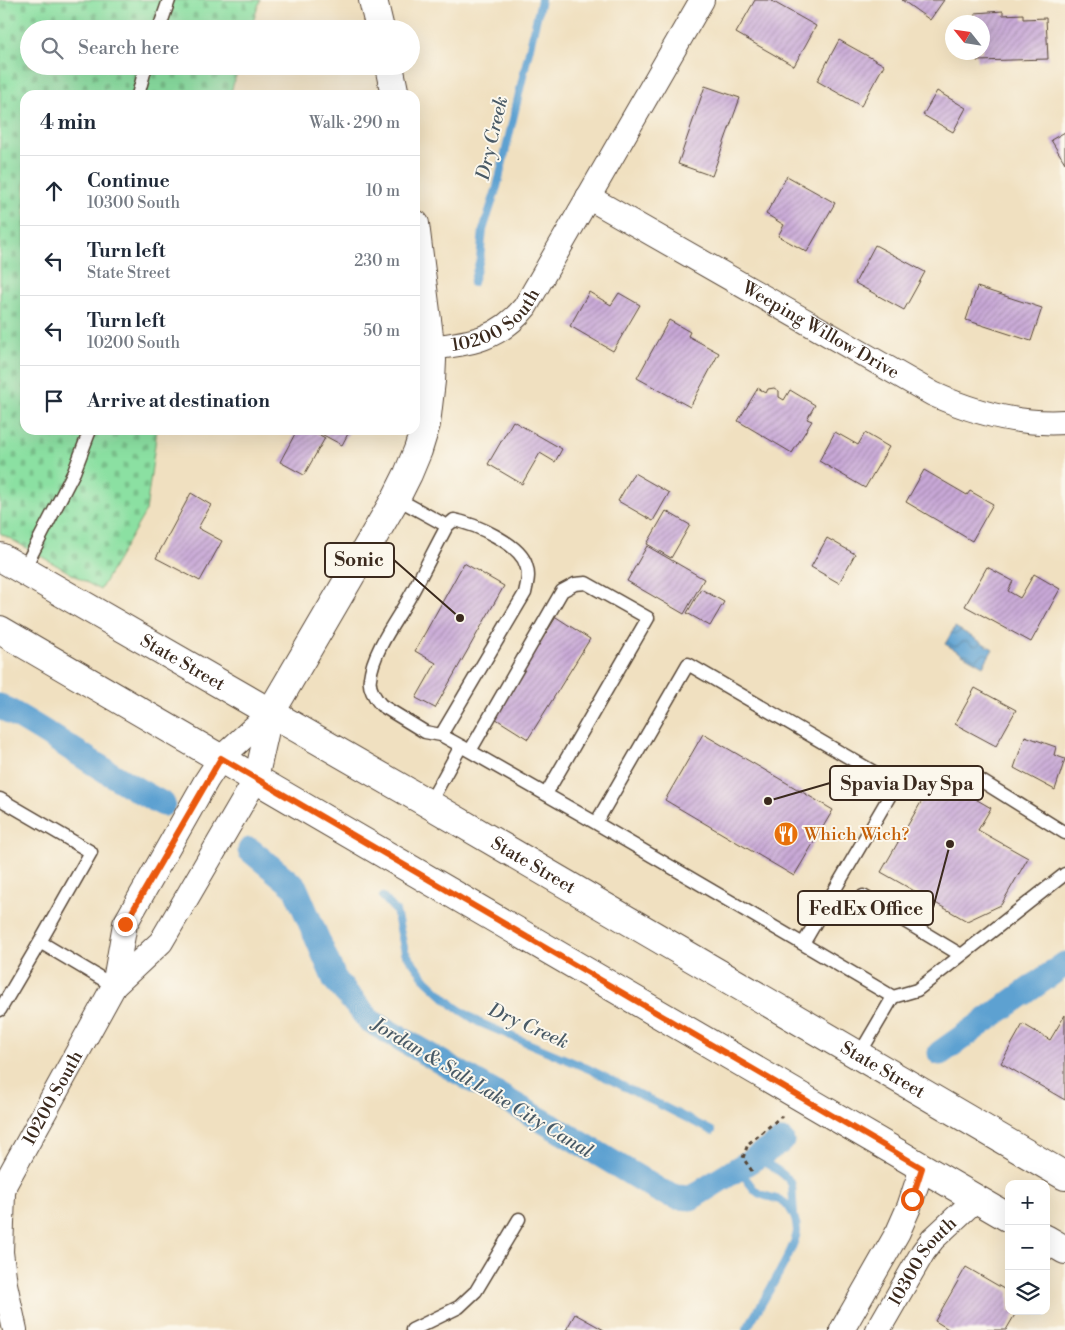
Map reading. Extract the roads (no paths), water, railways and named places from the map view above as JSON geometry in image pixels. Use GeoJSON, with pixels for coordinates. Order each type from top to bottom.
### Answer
{"type":"FeatureCollection","features":[{"type":"Feature","properties":{"kind":"main road"},"geometry":{"type":"LineString","coordinates":[[373,0],[378,20]]}},
{"type":"Feature","properties":{"kind":"main road"},"geometry":{"type":"LineString","coordinates":[[391,75],[394,90]]}},
{"type":"Feature","properties":{"kind":"main road"},"geometry":{"type":"LineString","coordinates":[[420,265],[430,348]]}},
{"type":"Feature","properties":{"kind":"main road","name":"10200 South"},"geometry":{"type":"LineString","coordinates":[[271,712],[396,498],[408,474],[426,424],[432,382],[430,348]]}},
{"type":"Feature","properties":{"kind":"main road","name":"State Street"},"geometry":{"type":"LineString","coordinates":[[0,557],[271,712],[1065,1176]]}},
{"type":"Feature","properties":{"kind":"main road"},"geometry":{"type":"LineString","coordinates":[[0,630],[1005,1216]]}},
{"type":"Feature","properties":{"kind":"main road"},"geometry":{"type":"LineString","coordinates":[[1050,1241],[1065,1250]]}},
{"type":"Feature","properties":{"kind":"street","name":"10200 South"},"geometry":{"type":"LineString","coordinates":[[430,348],[482,340],[497,332],[525,307],[702,0]]}},
{"type":"Feature","properties":{"kind":"street","name":"Weeping Willow Drive"},"geometry":{"type":"LineString","coordinates":[[588,197],[933,394],[958,406],[1010,420],[1065,422]]}},
{"type":"Feature","properties":{"kind":"street","name":"10200 South"},"geometry":{"type":"LineString","coordinates":[[114,986],[125,924],[221,758],[271,712]]}},
{"type":"Feature","properties":{"kind":"street","name":"10200 South"},"geometry":{"type":"LineString","coordinates":[[15,1330],[5,1284],[1,1252],[5,1184],[114,986],[161,942],[256,779],[271,712]]}},
{"type":"Feature","properties":{"kind":"street","name":"10300 South"},"geometry":{"type":"LineString","coordinates":[[842,1330],[898,1232],[909,1207],[922,1168]]}},
{"type":"Feature","properties":{"kind":"street","name":"10300 South"},"geometry":{"type":"LineString","coordinates":[[878,1330],[923,1252],[933,1239],[976,1199]]}},
{"type":"Feature","properties":{"kind":"lane"},"geometry":{"type":"LineString","coordinates":[[161,20],[169,0]]}},
{"type":"Feature","properties":{"kind":"lane"},"geometry":{"type":"LineString","coordinates":[[139,90],[144,75]]}},
{"type":"Feature","properties":{"kind":"lane"},"geometry":{"type":"LineString","coordinates":[[23,571],[74,472],[88,435]]}},
{"type":"Feature","properties":{"kind":"lane"},"geometry":{"type":"LineString","coordinates":[[396,498],[446,526]]}},
{"type":"Feature","properties":{"kind":"lane"},"geometry":{"type":"LineString","coordinates":[[441,735],[525,593],[529,579],[526,565],[521,555],[511,547],[488,533],[464,522],[454,520],[446,526],[378,653],[370,678],[370,686],[381,705],[425,732],[441,735],[546,794],[893,997]]}},
{"type":"Feature","properties":{"kind":"lane"},"geometry":{"type":"LineString","coordinates":[[429,804],[562,591],[575,584],[586,583],[648,618],[546,794]]}},
{"type":"Feature","properties":{"kind":"lane"},"geometry":{"type":"LineString","coordinates":[[596,823],[688,664],[888,780],[896,785],[803,944]]}},
{"type":"Feature","properties":{"kind":"lane"},"geometry":{"type":"LineString","coordinates":[[972,775],[1065,833]]}},
{"type":"Feature","properties":{"kind":"lane"},"geometry":{"type":"LineString","coordinates":[[0,799],[91,852],[0,1010]]}},
{"type":"Feature","properties":{"kind":"lane"},"geometry":{"type":"LineString","coordinates":[[859,1056],[893,997],[917,990],[1065,874]]}},
{"type":"Feature","properties":{"kind":"lane"},"geometry":{"type":"LineString","coordinates":[[863,896],[961,955]]}},
{"type":"Feature","properties":{"kind":"lane"},"geometry":{"type":"LineString","coordinates":[[40,942],[114,986]]}},
{"type":"Feature","properties":{"kind":"lane"},"geometry":{"type":"LineString","coordinates":[[0,1169],[27,1144]]}},
{"type":"Feature","properties":{"kind":"lane"},"geometry":{"type":"LineString","coordinates":[[412,1330],[459,1307],[476,1291],[519,1219]]}},
{"type":"Feature","properties":{"kind":"water"},"geometry":{"type":"Polygon","coordinates":[[[955,627],[993,649],[983,666],[945,644],[955,627]]]}},
{"type":"Feature","properties":{"kind":"waterway","name":"Dry Creek"},"geometry":{"type":"LineString","coordinates":[[473,283],[480,259],[483,230],[497,187],[541,0]]}},
{"type":"Feature","properties":{"kind":"waterway","name":"Jordan & Salt Lake City Canal"},"geometry":{"type":"LineString","coordinates":[[0,706],[163,804]]}},
{"type":"Feature","properties":{"kind":"waterway","name":"Jordan & Salt Lake City Canal"},"geometry":{"type":"LineString","coordinates":[[0,706],[163,804]]}},
{"type":"Feature","properties":{"kind":"waterway","name":"Jordan & Salt Lake City Canal"},"geometry":{"type":"LineString","coordinates":[[250,850],[295,887],[335,980],[370,1021],[660,1191],[676,1197],[691,1198],[782,1141]]}},
{"type":"Feature","properties":{"kind":"waterway","name":"Dry Creek"},"geometry":{"type":"LineString","coordinates":[[383,897],[396,911],[405,952],[426,980],[454,1006],[478,1022],[589,1069],[712,1131]]}},
{"type":"Feature","properties":{"kind":"waterway","name":"Jordan & Salt Lake City Canal"},"geometry":{"type":"LineString","coordinates":[[940,1053],[1065,964]]}},
{"type":"Feature","properties":{"kind":"waterway"},"geometry":{"type":"LineString","coordinates":[[756,1158],[776,1169],[789,1180],[792,1185],[794,1215]]}},
{"type":"Feature","properties":{"kind":"waterway","name":"Dry Creek"},"geometry":{"type":"LineString","coordinates":[[746,1330],[783,1265],[795,1240],[797,1231],[794,1217],[785,1203],[758,1193],[747,1180]]}},
{"type":"Feature","properties":{"kind":"place","name":"Sonic"},"geometry":{"type":"Point","coordinates":[460,618]}},
{"type":"Feature","properties":{"kind":"place","name":"Spavia Day Spa"},"geometry":{"type":"Point","coordinates":[768,801]}},
{"type":"Feature","properties":{"kind":"place","name":"Which Wich?"},"geometry":{"type":"Point","coordinates":[786,834]}},
{"type":"Feature","properties":{"kind":"place","name":"FedEx Office"},"geometry":{"type":"Point","coordinates":[950,844]}}]}
